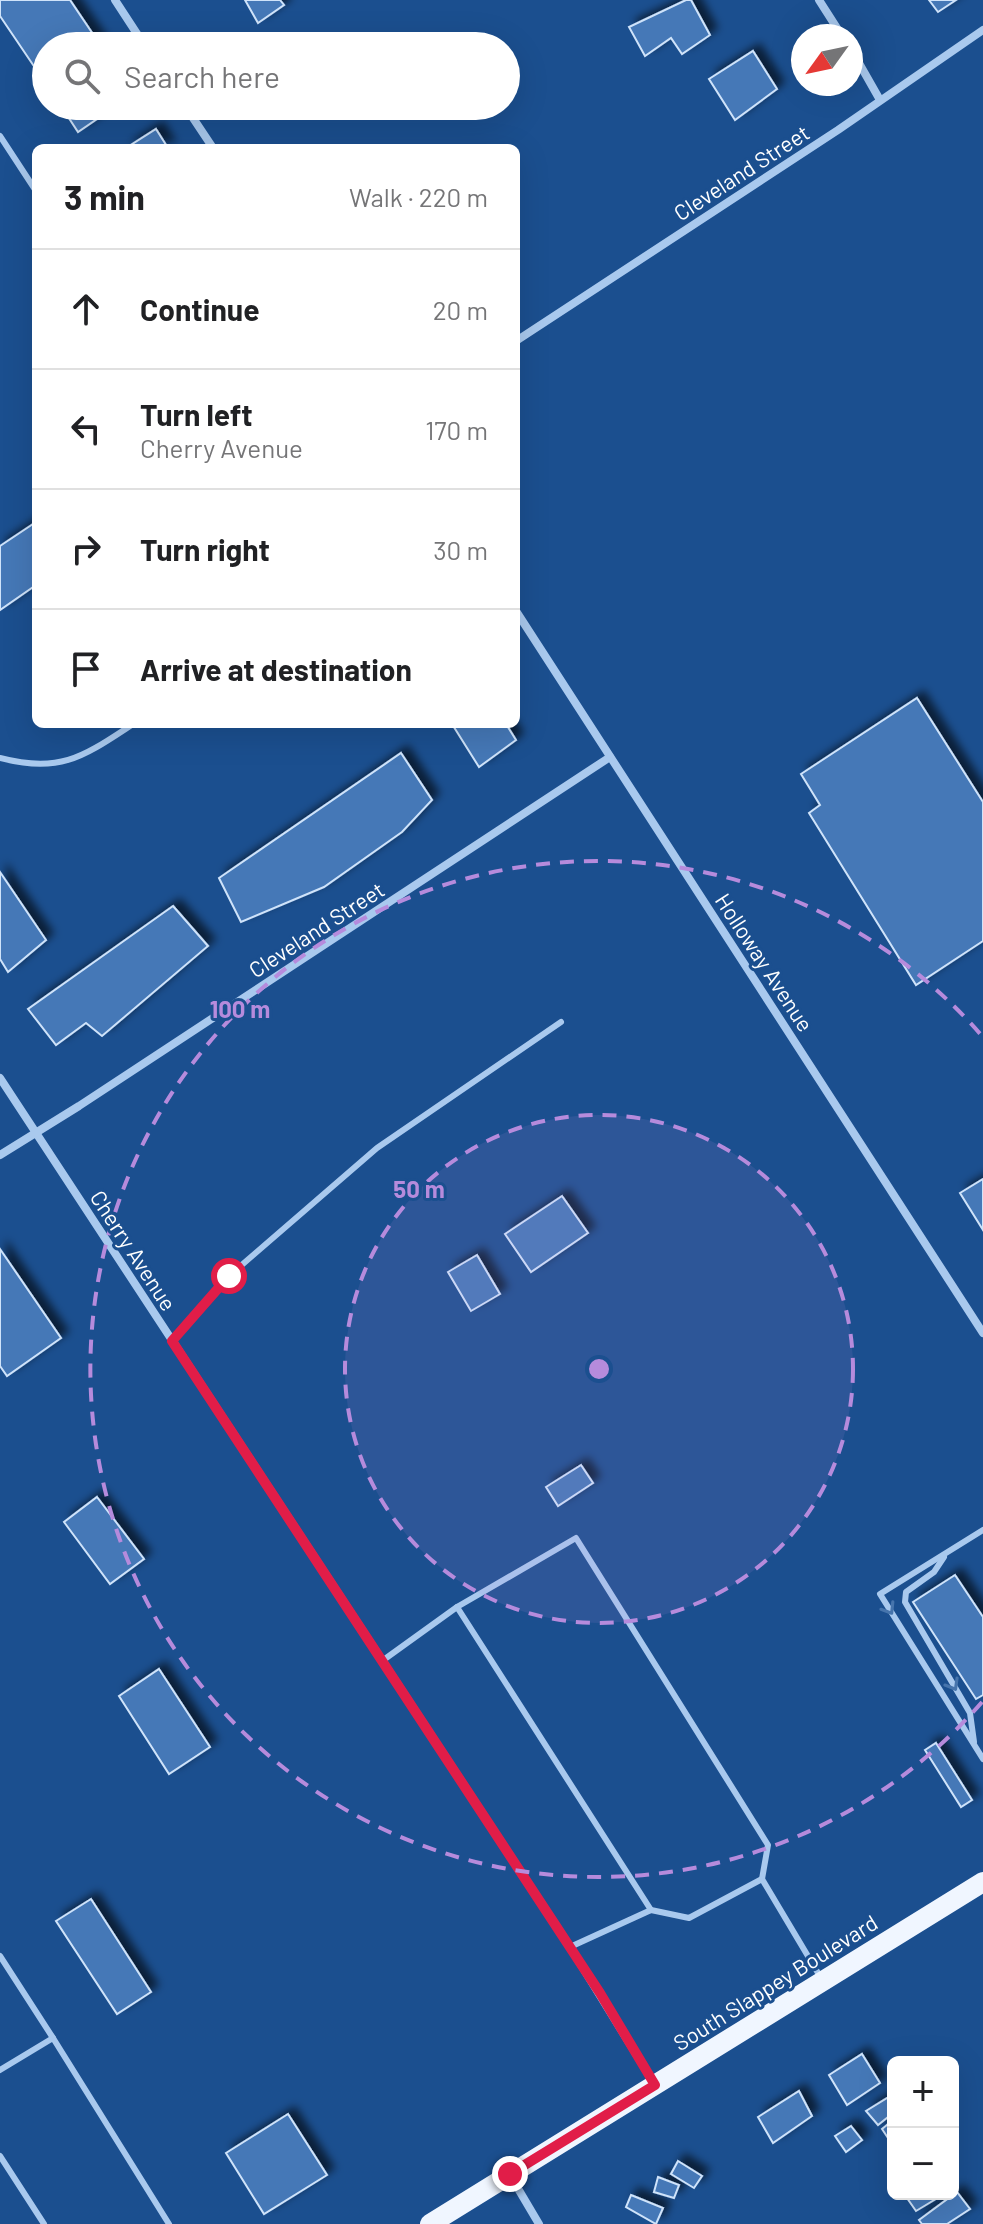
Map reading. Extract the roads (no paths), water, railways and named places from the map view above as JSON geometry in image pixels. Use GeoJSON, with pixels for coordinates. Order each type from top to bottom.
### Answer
{"type":"FeatureCollection","features":[{"type":"Feature","properties":{"kind":"main road","name":"South Slappey Boulevard"},"geometry":{"type":"LineString","coordinates":[[430,2224],[983,1882]]}},
{"type":"Feature","properties":{"kind":"street"},"geometry":{"type":"LineString","coordinates":[[115,0],[136,32]]}},
{"type":"Feature","properties":{"kind":"street"},"geometry":{"type":"LineString","coordinates":[[819,0],[834,24]]}},
{"type":"Feature","properties":{"kind":"street","name":"Cleveland Street"},"geometry":{"type":"LineString","coordinates":[[520,338],[983,30]]}},
{"type":"Feature","properties":{"kind":"street"},"geometry":{"type":"LineString","coordinates":[[863,70],[880,100]]}},
{"type":"Feature","properties":{"kind":"street"},"geometry":{"type":"LineString","coordinates":[[194,120],[210,144]]}},
{"type":"Feature","properties":{"kind":"street","name":"Holloway Avenue"},"geometry":{"type":"LineString","coordinates":[[520,617],[983,1333]]}},
{"type":"Feature","properties":{"kind":"street","name":"Cleveland Street"},"geometry":{"type":"LineString","coordinates":[[0,1155],[610,757]]}},
{"type":"Feature","properties":{"kind":"street","name":"Cherry Avenue"},"geometry":{"type":"LineString","coordinates":[[0,1078],[570,1947],[655,2085]]}},
{"type":"Feature","properties":{"kind":"street"},"geometry":{"type":"LineString","coordinates":[[510,2174],[539,2224]]}},
{"type":"Feature","properties":{"kind":"lane"},"geometry":{"type":"LineString","coordinates":[[0,136],[32,185]]}},
{"type":"Feature","properties":{"kind":"lane"},"geometry":{"type":"LineString","coordinates":[[0,758],[42,766],[83,756],[127,728]]}},
{"type":"Feature","properties":{"kind":"lane"},"geometry":{"type":"LineString","coordinates":[[172,1341],[229,1276],[377,1148],[561,1022]]}},
{"type":"Feature","properties":{"kind":"lane"},"geometry":{"type":"LineString","coordinates":[[983,1540],[981,1531],[880,1594],[983,1759]]}},
{"type":"Feature","properties":{"kind":"lane"},"geometry":{"type":"LineString","coordinates":[[382,1661],[457,1607],[576,1538],[768,1845],[762,1879],[823,1981]]}},
{"type":"Feature","properties":{"kind":"lane"},"geometry":{"type":"LineString","coordinates":[[946,1554],[934,1572],[906,1592],[905,1602],[970,1713],[974,1745]]}},
{"type":"Feature","properties":{"kind":"lane"},"geometry":{"type":"LineString","coordinates":[[457,1607],[651,1910]]}},
{"type":"Feature","properties":{"kind":"lane"},"geometry":{"type":"LineString","coordinates":[[570,1947],[651,1910],[689,1918],[762,1879]]}},
{"type":"Feature","properties":{"kind":"lane"},"geometry":{"type":"LineString","coordinates":[[0,1956],[169,2224]]}},
{"type":"Feature","properties":{"kind":"lane"},"geometry":{"type":"LineString","coordinates":[[0,2070],[53,2038]]}},
{"type":"Feature","properties":{"kind":"lane"},"geometry":{"type":"LineString","coordinates":[[0,2156],[44,2224]]}}]}
